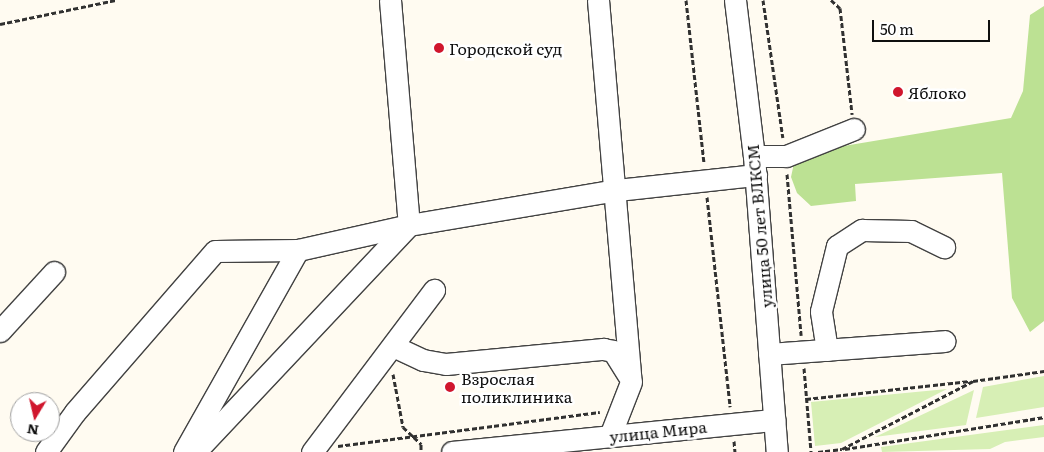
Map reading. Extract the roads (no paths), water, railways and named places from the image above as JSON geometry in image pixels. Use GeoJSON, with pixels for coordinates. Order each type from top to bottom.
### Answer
{"type":"FeatureCollection","features":[{"type":"Feature","properties":{"kind":"street"},"geometry":{"type":"LineString","coordinates":[[195,452],[409,225],[390,0]]}},
{"type":"Feature","properties":{"kind":"street"},"geometry":{"type":"LineString","coordinates":[[598,0],[616,190],[631,382],[618,409],[610,436]]}},
{"type":"Feature","properties":{"kind":"street","name":"улица 50 лет ВЛКСМ"},"geometry":{"type":"LineString","coordinates":[[735,0],[755,166],[777,452]]}},
{"type":"Feature","properties":{"kind":"street"},"geometry":{"type":"LineString","coordinates":[[46,452],[75,412],[215,251],[298,250],[409,225],[755,166],[854,129]]}},
{"type":"Feature","properties":{"kind":"street"},"geometry":{"type":"LineString","coordinates":[[827,350],[821,311],[837,246],[862,230],[872,230],[911,231],[944,247]]}},
{"type":"Feature","properties":{"kind":"street"},"geometry":{"type":"LineString","coordinates":[[184,452],[298,250]]}},
{"type":"Feature","properties":{"kind":"street"},"geometry":{"type":"LineString","coordinates":[[0,332],[54,272]]}},
{"type":"Feature","properties":{"kind":"street"},"geometry":{"type":"LineString","coordinates":[[320,450],[396,348],[434,290]]}},
{"type":"Feature","properties":{"kind":"street"},"geometry":{"type":"LineString","coordinates":[[769,354],[945,341]]}},
{"type":"Feature","properties":{"kind":"street"},"geometry":{"type":"LineString","coordinates":[[396,348],[446,364],[603,349],[613,351],[624,363],[631,382]]}},
{"type":"Feature","properties":{"kind":"street","name":"улица Мира"},"geometry":{"type":"LineString","coordinates":[[452,452],[774,420]]}},
{"type":"Feature","properties":{"kind":"place","name":"Городской суд"},"geometry":{"type":"Point","coordinates":[439,48]}},
{"type":"Feature","properties":{"kind":"place","name":"Яблоко"},"geometry":{"type":"Point","coordinates":[898,92]}},
{"type":"Feature","properties":{"kind":"place","name":"Взрослая поликлиника"},"geometry":{"type":"Point","coordinates":[450,387]}}]}
